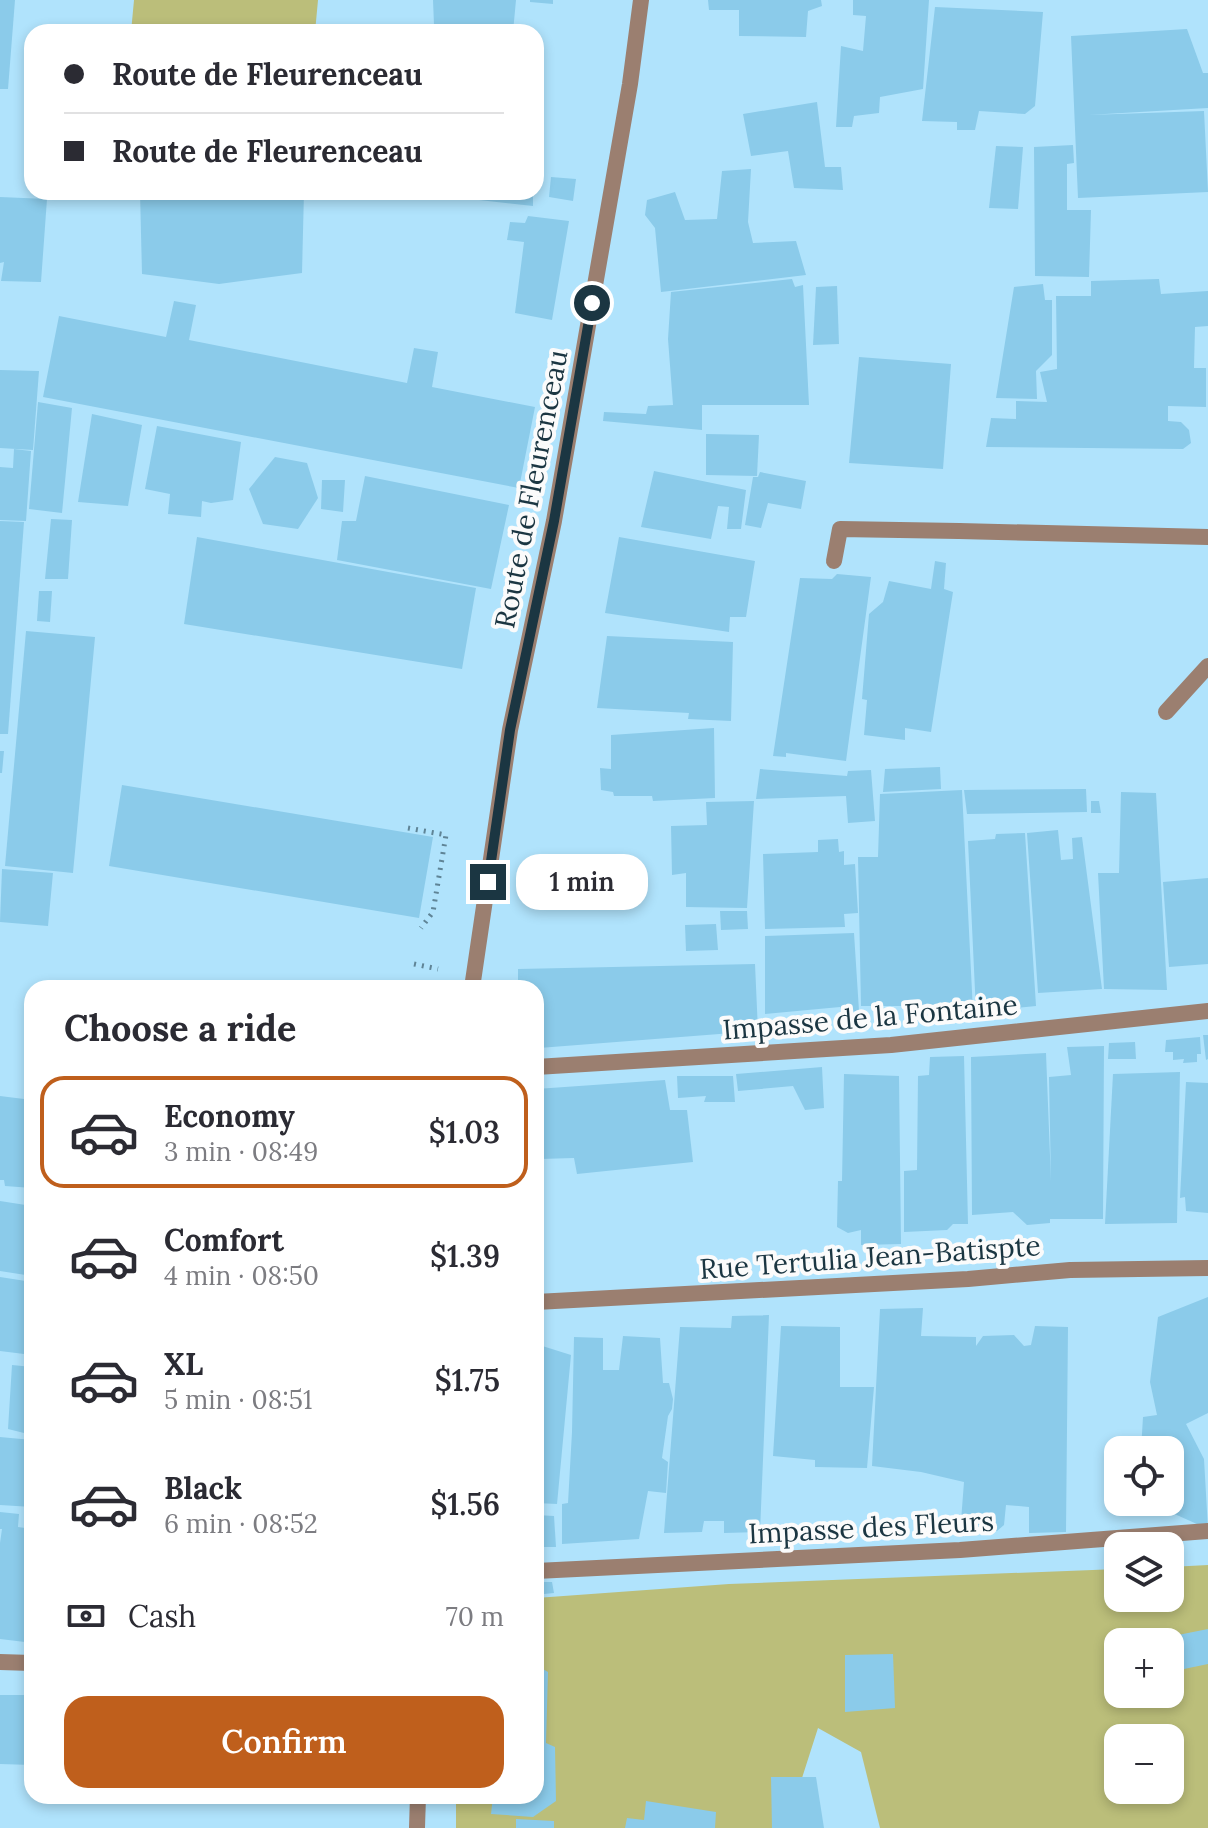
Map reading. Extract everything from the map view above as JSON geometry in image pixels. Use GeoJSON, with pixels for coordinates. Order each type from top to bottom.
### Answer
{"type":"FeatureCollection","features":[{"type":"Feature","properties":{"kind":"street","name":"Route de Fleurenceau"},"geometry":{"type":"LineString","coordinates":[[473,980],[510,730],[554,521],[630,84],[641,0]]}},
{"type":"Feature","properties":{"kind":"street"},"geometry":{"type":"LineString","coordinates":[[834,561],[840,529],[1208,537]]}},
{"type":"Feature","properties":{"kind":"street"},"geometry":{"type":"LineString","coordinates":[[1166,712],[1208,666]]}},
{"type":"Feature","properties":{"kind":"street","name":"Impasse de la Fontaine"},"geometry":{"type":"LineString","coordinates":[[544,1067],[891,1045],[1208,1011]]}},
{"type":"Feature","properties":{"kind":"street","name":"Rue Tertulia Jean-Batispte"},"geometry":{"type":"LineString","coordinates":[[544,1302],[953,1280],[1070,1270],[1208,1268]]}},
{"type":"Feature","properties":{"kind":"street","name":"Impasse des Fleurs"},"geometry":{"type":"LineString","coordinates":[[544,1571],[960,1550],[1208,1531]]}},
{"type":"Feature","properties":{"kind":"street"},"geometry":{"type":"LineString","coordinates":[[0,1662],[24,1663]]}},
{"type":"Feature","properties":{"kind":"street"},"geometry":{"type":"LineString","coordinates":[[417,1828],[418,1804]]}},
{"type":"Feature","properties":{"kind":"path"},"geometry":{"type":"LineString","coordinates":[[408,828],[446,835],[433,912],[421,928]]}},
{"type":"Feature","properties":{"kind":"green space"},"geometry":{"type":"Polygon","coordinates":[[[134,0],[318,0],[316,24],[132,24],[134,0]]]}},
{"type":"Feature","properties":{"kind":"green space"},"geometry":{"type":"Polygon","coordinates":[[[1208,1565],[1208,1828],[880,1828],[861,1752],[818,1728],[786,1828],[456,1828],[456,1804],[544,1804],[544,1597],[729,1584],[1104,1570],[1104,1612],[1184,1612],[1184,1566],[1208,1565]]]}},
{"type":"Feature","properties":{"kind":"building"},"geometry":{"type":"Polygon","coordinates":[[[0,0],[15,0],[8,89],[0,89],[0,0]]]}},
{"type":"Feature","properties":{"kind":"building"},"geometry":{"type":"Polygon","coordinates":[[[433,0],[516,0],[514,24],[434,24],[433,0]]]}},
{"type":"Feature","properties":{"kind":"building"},"geometry":{"type":"Polygon","coordinates":[[[553,0],[553,4],[530,2],[553,0]]]}},
{"type":"Feature","properties":{"kind":"building"},"geometry":{"type":"Polygon","coordinates":[[[708,0],[821,0],[822,6],[808,11],[806,37],[739,36],[739,10],[709,10],[708,0]]]}},
{"type":"Feature","properties":{"kind":"building"},"geometry":{"type":"Polygon","coordinates":[[[853,0],[929,0],[923,89],[880,97],[879,113],[854,116],[852,127],[836,127],[841,46],[863,51],[866,16],[853,15],[853,0]]]}},
{"type":"Feature","properties":{"kind":"building"},"geometry":{"type":"Polygon","coordinates":[[[935,7],[1043,12],[1035,106],[1025,114],[979,111],[975,130],[957,130],[957,122],[922,121],[935,7]]]}},
{"type":"Feature","properties":{"kind":"building"},"geometry":{"type":"Polygon","coordinates":[[[1187,29],[1203,73],[1208,73],[1208,108],[1088,115],[1204,111],[1208,192],[1078,198],[1071,36],[1187,29]]]}},
{"type":"Feature","properties":{"kind":"building"},"geometry":{"type":"Polygon","coordinates":[[[817,102],[825,167],[841,167],[843,190],[794,188],[788,151],[751,156],[743,114],[817,102]]]}},
{"type":"Feature","properties":{"kind":"building"},"geometry":{"type":"Polygon","coordinates":[[[1073,145],[1074,163],[1067,164],[1067,210],[1091,210],[1089,277],[1035,276],[1034,147],[1073,145]]]}},
{"type":"Feature","properties":{"kind":"building"},"geometry":{"type":"Polygon","coordinates":[[[996,146],[1023,147],[1018,209],[989,208],[996,146]]]}},
{"type":"Feature","properties":{"kind":"building"},"geometry":{"type":"Polygon","coordinates":[[[751,169],[748,222],[753,243],[796,241],[806,275],[661,292],[655,228],[645,215],[647,200],[675,192],[685,220],[717,219],[722,171],[751,169]]]}},
{"type":"Feature","properties":{"kind":"building"},"geometry":{"type":"Polygon","coordinates":[[[551,177],[576,179],[573,201],[549,197],[551,177]]]}},
{"type":"Feature","properties":{"kind":"building"},"geometry":{"type":"Polygon","coordinates":[[[0,197],[47,200],[41,282],[1,281],[4,262],[0,263],[0,197]]]}},
{"type":"Feature","properties":{"kind":"building"},"geometry":{"type":"Polygon","coordinates":[[[140,200],[304,200],[302,273],[219,284],[142,274],[140,200]]]}},
{"type":"Feature","properties":{"kind":"building"},"geometry":{"type":"Polygon","coordinates":[[[479,200],[533,200],[533,206],[479,200]]]}},
{"type":"Feature","properties":{"kind":"building"},"geometry":{"type":"Polygon","coordinates":[[[528,216],[569,221],[552,320],[515,313],[524,242],[507,240],[510,222],[525,223],[528,216]]]}},
{"type":"Feature","properties":{"kind":"building"},"geometry":{"type":"Polygon","coordinates":[[[792,279],[795,287],[803,285],[809,405],[702,405],[702,430],[603,421],[604,412],[646,414],[648,406],[673,405],[668,339],[671,292],[792,279]]]}},
{"type":"Feature","properties":{"kind":"building"},"geometry":{"type":"Polygon","coordinates":[[[1159,279],[1161,294],[1208,291],[1208,326],[1195,327],[1194,368],[1206,368],[1206,407],[1168,406],[1168,421],[1181,422],[1189,430],[1191,443],[1183,449],[986,447],[991,418],[1016,419],[1016,401],[1047,402],[1040,372],[1057,369],[1056,296],[1091,296],[1091,281],[1159,279]]]}},
{"type":"Feature","properties":{"kind":"building"},"geometry":{"type":"Polygon","coordinates":[[[1043,284],[1045,300],[1052,300],[1052,355],[1036,371],[1037,399],[996,398],[1014,287],[1043,284]]]}},
{"type":"Feature","properties":{"kind":"building"},"geometry":{"type":"Polygon","coordinates":[[[837,286],[839,344],[813,345],[816,287],[837,286]]]}},
{"type":"Feature","properties":{"kind":"building"},"geometry":{"type":"Polygon","coordinates":[[[174,301],[196,305],[189,340],[407,383],[414,348],[438,352],[432,387],[535,407],[519,488],[43,397],[59,316],[166,337],[174,301]]]}},
{"type":"Feature","properties":{"kind":"building"},"geometry":{"type":"Polygon","coordinates":[[[859,357],[951,364],[943,469],[849,463],[859,357]]]}},
{"type":"Feature","properties":{"kind":"building"},"geometry":{"type":"Polygon","coordinates":[[[0,370],[39,371],[33,450],[0,448],[0,370]]]}},
{"type":"Feature","properties":{"kind":"building"},"geometry":{"type":"Polygon","coordinates":[[[38,402],[72,408],[62,513],[29,509],[38,402]]]}},
{"type":"Feature","properties":{"kind":"building"},"geometry":{"type":"Polygon","coordinates":[[[92,414],[142,425],[128,506],[78,502],[92,414]]]}},
{"type":"Feature","properties":{"kind":"building"},"geometry":{"type":"Polygon","coordinates":[[[157,426],[241,442],[233,500],[202,501],[201,517],[168,514],[170,494],[145,489],[157,426]]]}},
{"type":"Feature","properties":{"kind":"building"},"geometry":{"type":"Polygon","coordinates":[[[706,434],[759,435],[757,476],[706,475],[706,434]]]}},
{"type":"Feature","properties":{"kind":"building"},"geometry":{"type":"Polygon","coordinates":[[[14,449],[31,451],[26,521],[0,520],[0,467],[13,468],[14,449]]]}},
{"type":"Feature","properties":{"kind":"building"},"geometry":{"type":"Polygon","coordinates":[[[275,457],[307,463],[318,498],[298,529],[263,524],[249,489],[275,457]]]}},
{"type":"Feature","properties":{"kind":"building"},"geometry":{"type":"Polygon","coordinates":[[[654,471],[746,490],[741,529],[727,529],[729,507],[718,506],[711,539],[641,527],[654,471]]]}},
{"type":"Feature","properties":{"kind":"building"},"geometry":{"type":"Polygon","coordinates":[[[760,472],[806,481],[801,509],[768,503],[761,528],[745,525],[753,477],[758,477],[760,472]]]}},
{"type":"Feature","properties":{"kind":"building"},"geometry":{"type":"Polygon","coordinates":[[[365,476],[509,505],[491,589],[337,560],[342,521],[356,521],[365,476]]]}},
{"type":"Feature","properties":{"kind":"building"},"geometry":{"type":"Polygon","coordinates":[[[322,480],[345,480],[343,512],[321,509],[322,480]]]}},
{"type":"Feature","properties":{"kind":"building"},"geometry":{"type":"Polygon","coordinates":[[[51,519],[72,520],[68,579],[45,579],[51,519]]]}},
{"type":"Feature","properties":{"kind":"building"},"geometry":{"type":"Polygon","coordinates":[[[0,521],[24,522],[8,734],[0,734],[0,521]]]}},
{"type":"Feature","properties":{"kind":"building"},"geometry":{"type":"Polygon","coordinates":[[[197,537],[476,588],[462,669],[184,624],[197,537]]]}},
{"type":"Feature","properties":{"kind":"building"},"geometry":{"type":"Polygon","coordinates":[[[619,537],[755,561],[746,617],[730,617],[729,632],[605,613],[619,537]]]}},
{"type":"Feature","properties":{"kind":"building"},"geometry":{"type":"Polygon","coordinates":[[[935,561],[946,563],[944,589],[953,592],[931,732],[905,728],[905,740],[864,735],[867,700],[862,699],[869,614],[883,602],[889,581],[931,589],[935,561]]]}},
{"type":"Feature","properties":{"kind":"building"},"geometry":{"type":"Polygon","coordinates":[[[837,574],[871,577],[846,761],[786,753],[786,757],[773,756],[800,578],[832,579],[837,574]]]}},
{"type":"Feature","properties":{"kind":"building"},"geometry":{"type":"Polygon","coordinates":[[[39,591],[52,591],[50,622],[37,621],[39,591]]]}},
{"type":"Feature","properties":{"kind":"building"},"geometry":{"type":"Polygon","coordinates":[[[26,631],[95,637],[73,873],[5,866],[26,631]]]}},
{"type":"Feature","properties":{"kind":"building"},"geometry":{"type":"Polygon","coordinates":[[[607,636],[733,642],[731,721],[688,719],[689,713],[597,708],[607,636]]]}},
{"type":"Feature","properties":{"kind":"building"},"geometry":{"type":"Polygon","coordinates":[[[714,728],[715,798],[653,801],[652,796],[614,796],[613,792],[601,790],[600,768],[611,769],[611,735],[714,728]]]}},
{"type":"Feature","properties":{"kind":"building"},"geometry":{"type":"Polygon","coordinates":[[[0,751],[4,751],[2,773],[0,773],[0,751]]]}},
{"type":"Feature","properties":{"kind":"building"},"geometry":{"type":"Polygon","coordinates":[[[940,767],[941,789],[883,792],[885,769],[940,767]]]}},
{"type":"Feature","properties":{"kind":"building"},"geometry":{"type":"Polygon","coordinates":[[[760,769],[847,776],[848,771],[871,770],[875,821],[848,823],[846,796],[756,799],[760,769]]]}},
{"type":"Feature","properties":{"kind":"building"},"geometry":{"type":"Polygon","coordinates":[[[122,785],[433,837],[419,918],[109,866],[122,785]]]}},
{"type":"Feature","properties":{"kind":"building"},"geometry":{"type":"Polygon","coordinates":[[[1086,789],[1087,812],[967,814],[964,790],[1086,789]]]}},
{"type":"Feature","properties":{"kind":"building"},"geometry":{"type":"Polygon","coordinates":[[[962,790],[973,1012],[944,1012],[944,1006],[861,1006],[858,857],[878,857],[880,794],[962,790]]]}},
{"type":"Feature","properties":{"kind":"building"},"geometry":{"type":"Polygon","coordinates":[[[1121,792],[1156,793],[1167,990],[1104,989],[1098,873],[1119,873],[1121,792]]]}},
{"type":"Feature","properties":{"kind":"building"},"geometry":{"type":"Polygon","coordinates":[[[754,801],[747,908],[686,907],[686,873],[672,875],[671,826],[707,825],[706,802],[754,801]]]}},
{"type":"Feature","properties":{"kind":"building"},"geometry":{"type":"Polygon","coordinates":[[[1091,801],[1099,801],[1101,813],[1091,813],[1091,801]]]}},
{"type":"Feature","properties":{"kind":"building"},"geometry":{"type":"Polygon","coordinates":[[[1058,830],[1061,860],[1073,859],[1072,838],[1082,837],[1102,989],[1038,993],[1027,833],[1058,830]]]}},
{"type":"Feature","properties":{"kind":"building"},"geometry":{"type":"Polygon","coordinates":[[[1025,833],[1036,1006],[976,1012],[968,841],[995,839],[996,834],[1025,833]]]}},
{"type":"Feature","properties":{"kind":"building"},"geometry":{"type":"Polygon","coordinates":[[[838,839],[839,852],[844,851],[844,865],[855,864],[858,913],[844,914],[845,927],[765,929],[763,854],[818,852],[818,840],[838,839]]]}},
{"type":"Feature","properties":{"kind":"building"},"geometry":{"type":"Polygon","coordinates":[[[2,869],[53,873],[48,926],[0,922],[2,869]]]}},
{"type":"Feature","properties":{"kind":"building"},"geometry":{"type":"Polygon","coordinates":[[[1208,878],[1208,964],[1169,967],[1163,882],[1208,878]]]}},
{"type":"Feature","properties":{"kind":"building"},"geometry":{"type":"Polygon","coordinates":[[[720,911],[747,911],[748,929],[721,930],[720,911]]]}},
{"type":"Feature","properties":{"kind":"building"},"geometry":{"type":"Polygon","coordinates":[[[716,924],[718,950],[686,951],[685,925],[716,924]]]}},
{"type":"Feature","properties":{"kind":"building"},"geometry":{"type":"Polygon","coordinates":[[[854,933],[859,1011],[842,1013],[840,1007],[765,1014],[765,936],[854,933]]]}},
{"type":"Feature","properties":{"kind":"building"},"geometry":{"type":"Polygon","coordinates":[[[755,964],[758,1031],[544,1048],[544,980],[518,980],[518,969],[755,964]]]}},
{"type":"Feature","properties":{"kind":"building"},"geometry":{"type":"Polygon","coordinates":[[[1203,1035],[1208,1035],[1206,1060],[1203,1035]]]}},
{"type":"Feature","properties":{"kind":"building"},"geometry":{"type":"Polygon","coordinates":[[[1200,1037],[1201,1054],[1197,1054],[1197,1062],[1173,1060],[1173,1052],[1165,1052],[1166,1040],[1200,1037]]]}},
{"type":"Feature","properties":{"kind":"building"},"geometry":{"type":"Polygon","coordinates":[[[1135,1042],[1136,1059],[1108,1059],[1109,1043],[1135,1042]]]}},
{"type":"Feature","properties":{"kind":"building"},"geometry":{"type":"Polygon","coordinates":[[[1104,1046],[1103,1219],[1050,1219],[1050,1223],[1027,1225],[1013,1212],[972,1215],[971,1057],[1046,1053],[1051,1182],[1049,1077],[1071,1075],[1067,1047],[1104,1046]]]}},
{"type":"Feature","properties":{"kind":"building"},"geometry":{"type":"Polygon","coordinates":[[[964,1056],[968,1224],[953,1224],[947,1230],[904,1232],[904,1171],[917,1170],[918,1076],[929,1075],[930,1057],[964,1056]]]}},
{"type":"Feature","properties":{"kind":"building"},"geometry":{"type":"Polygon","coordinates":[[[822,1067],[824,1108],[805,1110],[793,1086],[738,1091],[736,1074],[822,1067]]]}},
{"type":"Feature","properties":{"kind":"building"},"geometry":{"type":"Polygon","coordinates":[[[1180,1072],[1177,1223],[1105,1224],[1113,1074],[1180,1072]]]}},
{"type":"Feature","properties":{"kind":"building"},"geometry":{"type":"Polygon","coordinates":[[[844,1074],[899,1076],[901,1244],[861,1245],[861,1230],[848,1233],[837,1227],[838,1181],[842,1181],[844,1074]]]}},
{"type":"Feature","properties":{"kind":"building"},"geometry":{"type":"Polygon","coordinates":[[[677,1076],[733,1076],[735,1102],[704,1102],[706,1096],[678,1098],[677,1076]]]}},
{"type":"Feature","properties":{"kind":"building"},"geometry":{"type":"Polygon","coordinates":[[[665,1080],[670,1110],[687,1110],[693,1162],[577,1174],[574,1158],[544,1159],[544,1088],[665,1080]]]}},
{"type":"Feature","properties":{"kind":"building"},"geometry":{"type":"Polygon","coordinates":[[[1186,1082],[1208,1083],[1208,1213],[1186,1211],[1185,1197],[1180,1198],[1186,1082]]]}},
{"type":"Feature","properties":{"kind":"building"},"geometry":{"type":"Polygon","coordinates":[[[0,1096],[24,1099],[24,1187],[5,1186],[4,1180],[0,1180],[0,1096]]]}},
{"type":"Feature","properties":{"kind":"building"},"geometry":{"type":"Polygon","coordinates":[[[0,1201],[24,1205],[24,1275],[0,1271],[0,1201]]]}},
{"type":"Feature","properties":{"kind":"building"},"geometry":{"type":"Polygon","coordinates":[[[0,1277],[24,1281],[24,1354],[0,1351],[0,1277]]]}},
{"type":"Feature","properties":{"kind":"building"},"geometry":{"type":"Polygon","coordinates":[[[1208,1297],[1208,1413],[1186,1424],[1204,1459],[1208,1529],[1179,1516],[1184,1516],[1184,1436],[1142,1436],[1143,1417],[1157,1415],[1150,1382],[1158,1317],[1208,1297]]]}},
{"type":"Feature","properties":{"kind":"building"},"geometry":{"type":"Polygon","coordinates":[[[923,1308],[921,1336],[976,1337],[976,1346],[983,1336],[1014,1335],[1024,1346],[1031,1345],[1035,1326],[1068,1327],[1066,1532],[1029,1533],[1029,1507],[1006,1505],[1004,1525],[997,1531],[972,1532],[961,1521],[964,1482],[921,1472],[872,1466],[880,1309],[923,1308]]]}},
{"type":"Feature","properties":{"kind":"building"},"geometry":{"type":"Polygon","coordinates":[[[769,1315],[760,1532],[724,1533],[724,1521],[704,1521],[702,1532],[664,1533],[680,1327],[731,1328],[732,1316],[769,1315]]]}},
{"type":"Feature","properties":{"kind":"building"},"geometry":{"type":"Polygon","coordinates":[[[781,1326],[840,1327],[840,1387],[874,1387],[867,1468],[815,1467],[815,1460],[773,1456],[781,1326]]]}},
{"type":"Feature","properties":{"kind":"building"},"geometry":{"type":"Polygon","coordinates":[[[623,1336],[660,1338],[663,1383],[669,1383],[673,1399],[662,1458],[668,1462],[666,1493],[648,1491],[639,1539],[562,1544],[562,1504],[568,1503],[574,1337],[603,1338],[603,1370],[619,1370],[623,1336]]]}},
{"type":"Feature","properties":{"kind":"building"},"geometry":{"type":"Polygon","coordinates":[[[544,1347],[571,1355],[557,1504],[544,1503],[544,1347]]]}},
{"type":"Feature","properties":{"kind":"building"},"geometry":{"type":"Polygon","coordinates":[[[12,1365],[24,1366],[24,1433],[8,1429],[12,1365]]]}},
{"type":"Feature","properties":{"kind":"building"},"geometry":{"type":"Polygon","coordinates":[[[0,1437],[24,1439],[24,1506],[0,1505],[0,1437]]]}},
{"type":"Feature","properties":{"kind":"building"},"geometry":{"type":"Polygon","coordinates":[[[0,1512],[19,1514],[18,1527],[24,1528],[24,1642],[0,1639],[0,1512]]]}},
{"type":"Feature","properties":{"kind":"building"},"geometry":{"type":"Polygon","coordinates":[[[544,1515],[554,1516],[556,1547],[544,1547],[544,1515]]]}},
{"type":"Feature","properties":{"kind":"building"},"geometry":{"type":"Polygon","coordinates":[[[544,1582],[552,1582],[554,1593],[544,1594],[544,1582]]]}},
{"type":"Feature","properties":{"kind":"building"},"geometry":{"type":"Polygon","coordinates":[[[1208,1629],[1208,1664],[1184,1669],[1184,1634],[1208,1629]]]}},
{"type":"Feature","properties":{"kind":"building"},"geometry":{"type":"Polygon","coordinates":[[[893,1654],[895,1708],[845,1712],[845,1655],[893,1654]]]}},
{"type":"Feature","properties":{"kind":"building"},"geometry":{"type":"Polygon","coordinates":[[[544,1670],[548,1672],[546,1743],[555,1747],[556,1801],[533,1817],[491,1814],[492,1804],[544,1804],[544,1670]]]}},
{"type":"Feature","properties":{"kind":"building"},"geometry":{"type":"Polygon","coordinates":[[[0,1695],[24,1695],[24,1765],[0,1764],[0,1695]]]}},
{"type":"Feature","properties":{"kind":"building"},"geometry":{"type":"Polygon","coordinates":[[[771,1777],[816,1777],[824,1828],[772,1828],[771,1777]]]}},
{"type":"Feature","properties":{"kind":"building"},"geometry":{"type":"Polygon","coordinates":[[[646,1801],[716,1812],[715,1828],[625,1828],[627,1818],[644,1820],[646,1801]]]}},
{"type":"Feature","properties":{"kind":"building"},"geometry":{"type":"Polygon","coordinates":[[[516,1819],[554,1821],[554,1828],[516,1828],[516,1819]]]}},
{"type":"Feature","properties":{"kind":"route"},"geometry":{"type":"LineString","coordinates":[[488,882],[510,730],[554,521],[592,303]]}}]}
